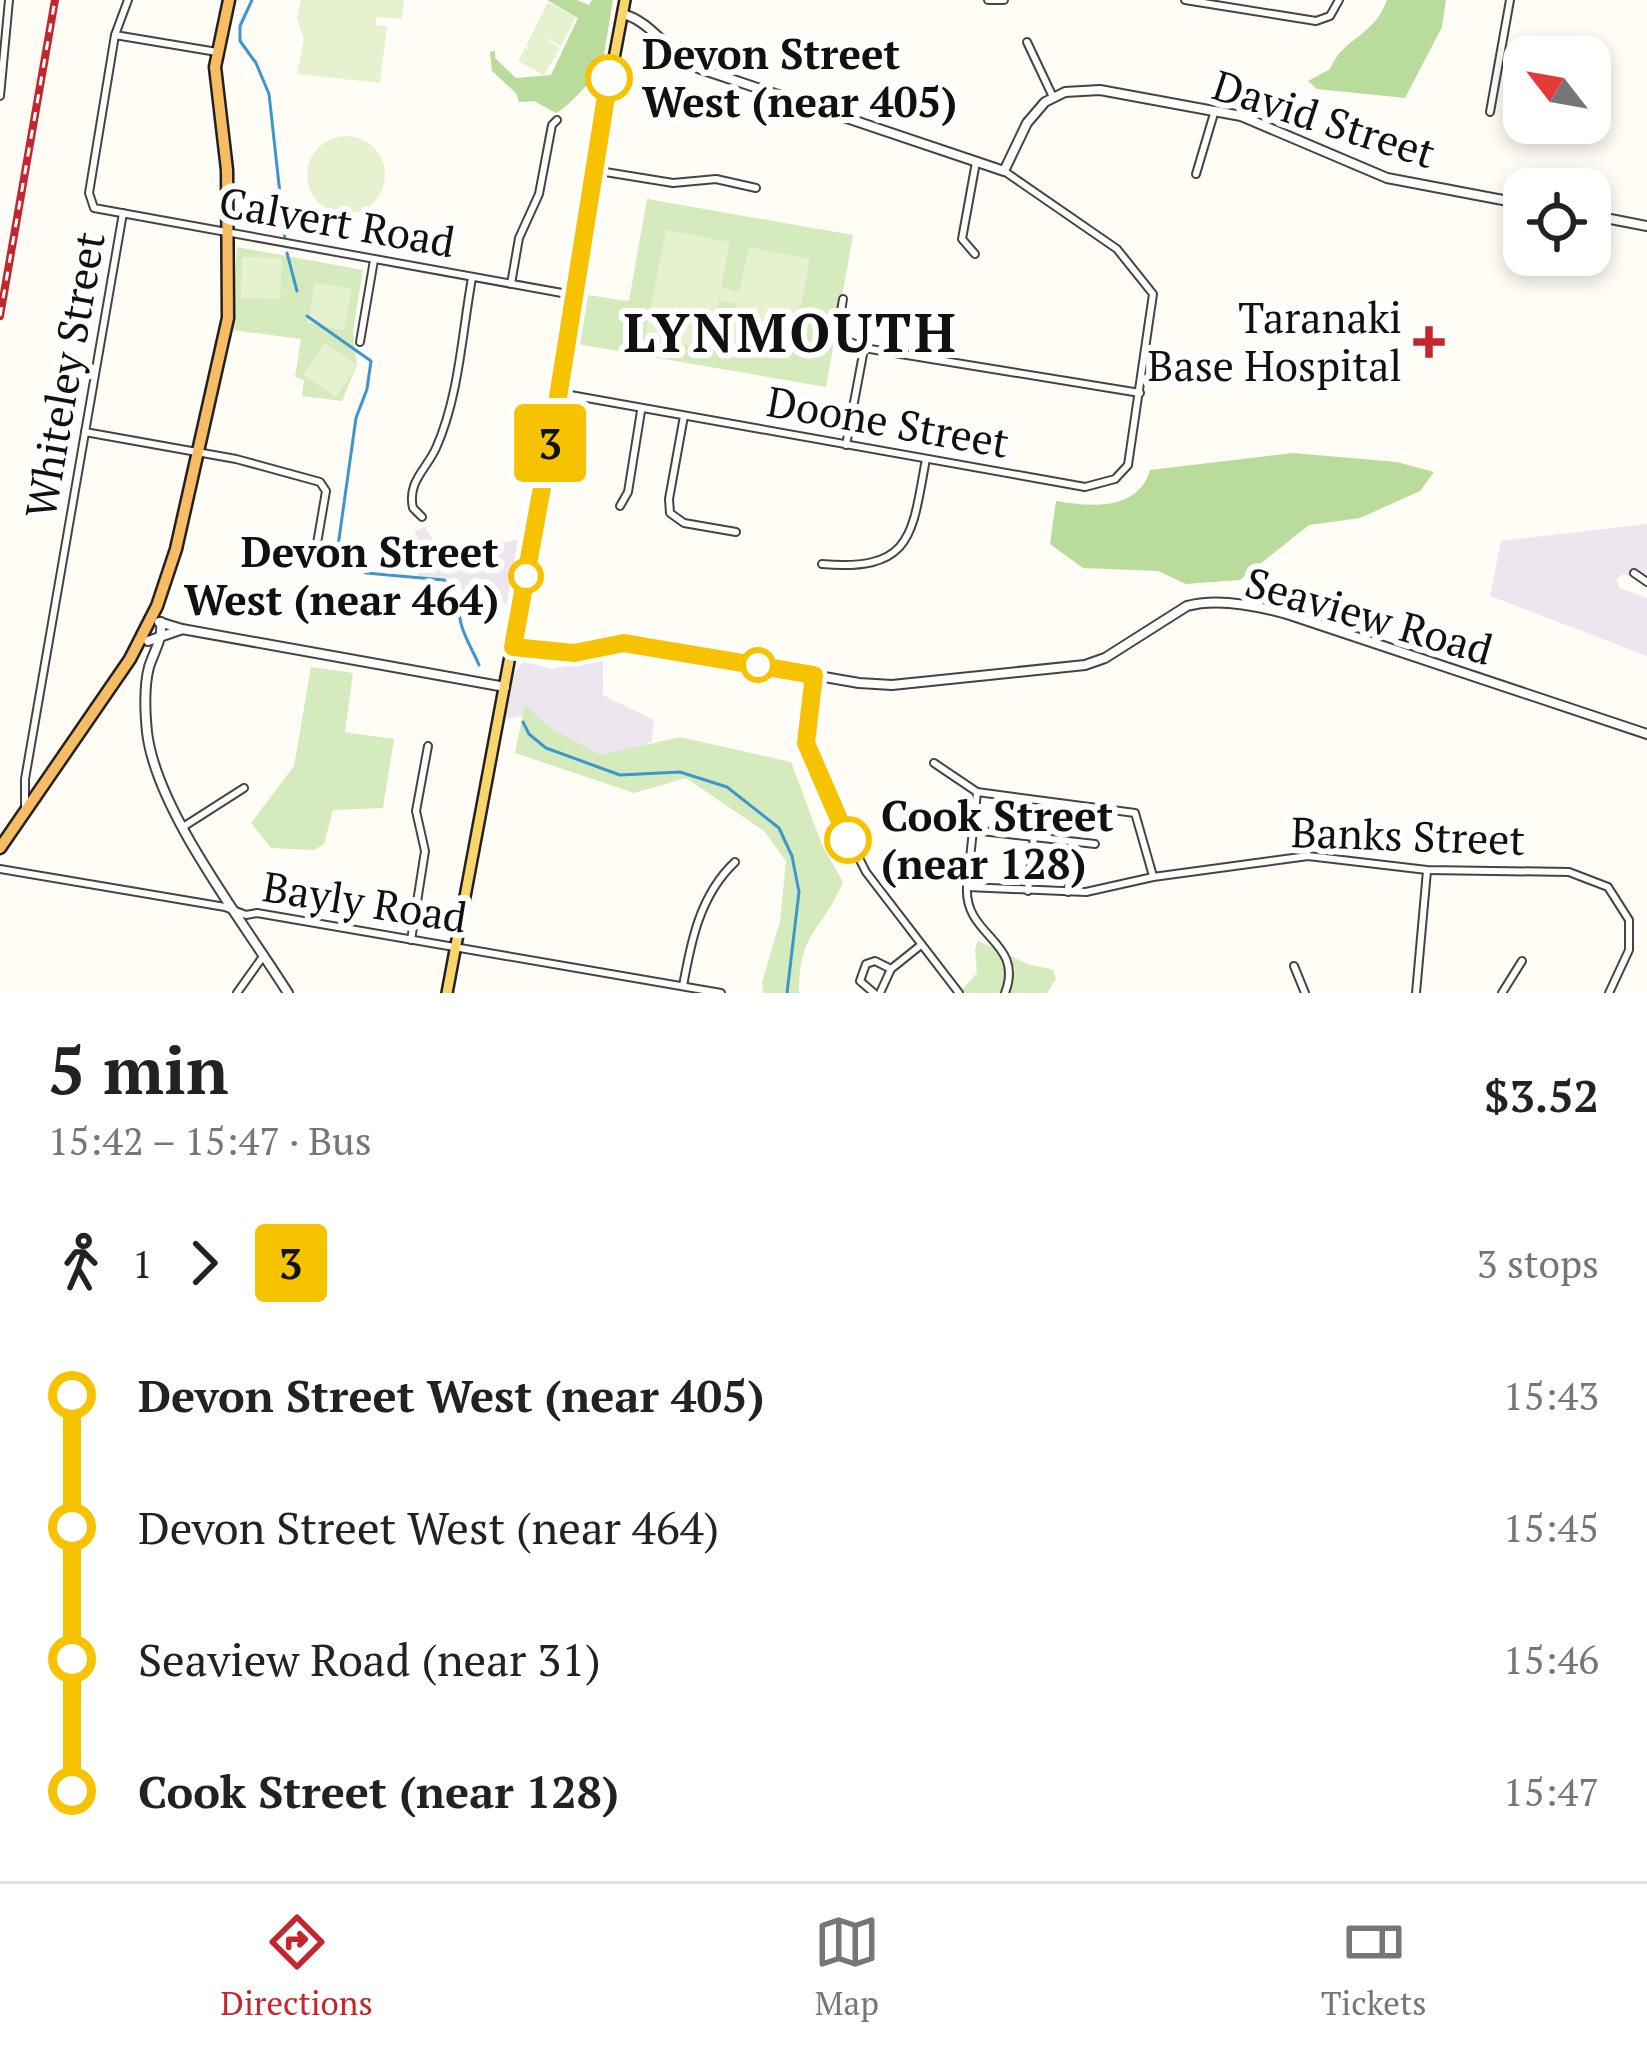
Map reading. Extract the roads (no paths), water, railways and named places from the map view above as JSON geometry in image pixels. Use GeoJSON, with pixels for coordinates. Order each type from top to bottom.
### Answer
{"type":"FeatureCollection","features":[{"type":"Feature","properties":{"kind":"highway"},"geometry":{"type":"LineString","coordinates":[[0,848],[145,639],[156,620],[176,549],[228,318],[226,160],[215,90],[217,52],[229,0]]}},
{"type":"Feature","properties":{"kind":"main road"},"geometry":{"type":"LineString","coordinates":[[447,993],[559,393],[625,0]]}},
{"type":"Feature","properties":{"kind":"street"},"geometry":{"type":"LineString","coordinates":[[0,96],[9,0]]}},
{"type":"Feature","properties":{"kind":"street"},"geometry":{"type":"LineString","coordinates":[[128,0],[115,35],[217,52]]}},
{"type":"Feature","properties":{"kind":"street"},"geometry":{"type":"LineString","coordinates":[[988,0],[1004,0]]}},
{"type":"Feature","properties":{"kind":"street"},"geometry":{"type":"LineString","coordinates":[[1185,0],[1316,21],[1330,16],[1339,0]]}},
{"type":"Feature","properties":{"kind":"street"},"geometry":{"type":"LineString","coordinates":[[1490,112],[1510,0]]}},
{"type":"Feature","properties":{"kind":"street"},"geometry":{"type":"LineString","coordinates":[[623,14],[638,20],[698,68],[1004,170],[1027,123],[1053,97],[1027,42]]}},
{"type":"Feature","properties":{"kind":"street","name":"Calvert Road"},"geometry":{"type":"LineString","coordinates":[[115,35],[89,193],[91,205],[572,295]]}},
{"type":"Feature","properties":{"kind":"street","name":"David Street"},"geometry":{"type":"LineString","coordinates":[[1053,97],[1081,89],[1100,90],[1215,110],[1261,123],[1387,178],[1503,200]]}},
{"type":"Feature","properties":{"kind":"street"},"geometry":{"type":"LineString","coordinates":[[1196,174],[1215,110]]}},
{"type":"Feature","properties":{"kind":"street"},"geometry":{"type":"LineString","coordinates":[[512,284],[519,238],[539,194],[552,124],[557,120]]}},
{"type":"Feature","properties":{"kind":"street"},"geometry":{"type":"LineString","coordinates":[[975,254],[962,239],[976,162]]}},
{"type":"Feature","properties":{"kind":"street"},"geometry":{"type":"LineString","coordinates":[[593,170],[674,183],[716,179],[756,188]]}},
{"type":"Feature","properties":{"kind":"street","name":"Doone Street"},"geometry":{"type":"LineString","coordinates":[[559,393],[1085,487],[1102,485],[1127,469],[1154,306],[1150,289],[1117,249],[1004,170]]}},
{"type":"Feature","properties":{"kind":"street","name":"Whiteley Street"},"geometry":{"type":"LineString","coordinates":[[26,810],[28,760],[123,213]]}},
{"type":"Feature","properties":{"kind":"street"},"geometry":{"type":"LineString","coordinates":[[1611,219],[1647,226]]}},
{"type":"Feature","properties":{"kind":"street"},"geometry":{"type":"LineString","coordinates":[[360,342],[374,260]]}},
{"type":"Feature","properties":{"kind":"street"},"geometry":{"type":"LineString","coordinates":[[422,517],[413,508],[412,486],[436,449],[449,405],[472,277]]}},
{"type":"Feature","properties":{"kind":"street"},"geometry":{"type":"LineString","coordinates":[[843,299],[837,336],[864,348],[1140,393]]}},
{"type":"Feature","properties":{"kind":"street"},"geometry":{"type":"LineString","coordinates":[[846,446],[864,348]]}},
{"type":"Feature","properties":{"kind":"street"},"geometry":{"type":"LineString","coordinates":[[620,506],[628,492],[642,409]]}},
{"type":"Feature","properties":{"kind":"street"},"geometry":{"type":"LineString","coordinates":[[684,416],[670,513],[684,523],[736,532]]}},
{"type":"Feature","properties":{"kind":"street"},"geometry":{"type":"LineString","coordinates":[[85,432],[284,469],[323,484],[326,497],[314,561]]}},
{"type":"Feature","properties":{"kind":"street"},"geometry":{"type":"LineString","coordinates":[[822,564],[889,558],[900,549],[914,524],[926,459]]}},
{"type":"Feature","properties":{"kind":"street"},"geometry":{"type":"LineString","coordinates":[[1634,573],[1647,582]]}},
{"type":"Feature","properties":{"kind":"street","name":"Seaview Road"},"geometry":{"type":"LineString","coordinates":[[513,647],[574,653],[624,643],[892,685],[1076,666],[1105,658],[1186,606],[1252,606],[1647,734]]}},
{"type":"Feature","properties":{"kind":"street"},"geometry":{"type":"LineString","coordinates":[[156,620],[182,629],[505,687]]}},
{"type":"Feature","properties":{"kind":"street"},"geometry":{"type":"LineString","coordinates":[[156,620],[161,636],[146,694],[147,734],[157,773],[183,827],[288,993]]}},
{"type":"Feature","properties":{"kind":"street"},"geometry":{"type":"LineString","coordinates":[[152,659],[145,639],[182,629]]}},
{"type":"Feature","properties":{"kind":"street"},"geometry":{"type":"LineString","coordinates":[[814,675],[805,730],[809,756],[866,872],[959,993]]}},
{"type":"Feature","properties":{"kind":"street"},"geometry":{"type":"LineString","coordinates":[[411,940],[424,851],[416,811],[428,746]]}},
{"type":"Feature","properties":{"kind":"street"},"geometry":{"type":"LineString","coordinates":[[28,760],[33,772],[46,781]]}},
{"type":"Feature","properties":{"kind":"street"},"geometry":{"type":"LineString","coordinates":[[934,763],[977,792],[1130,810],[1139,818],[1154,877]]}},
{"type":"Feature","properties":{"kind":"street"},"geometry":{"type":"LineString","coordinates":[[183,827],[244,788]]}},
{"type":"Feature","properties":{"kind":"street"},"geometry":{"type":"LineString","coordinates":[[977,792],[967,886],[971,916],[1009,961],[1005,993]]}},
{"type":"Feature","properties":{"kind":"street"},"geometry":{"type":"LineString","coordinates":[[973,830],[1095,844]]}},
{"type":"Feature","properties":{"kind":"street"},"geometry":{"type":"LineString","coordinates":[[1028,891],[1034,838]]}},
{"type":"Feature","properties":{"kind":"street"},"geometry":{"type":"LineString","coordinates":[[1068,894],[1074,842]]}},
{"type":"Feature","properties":{"kind":"street","name":"Banks Street"},"geometry":{"type":"LineString","coordinates":[[967,886],[1068,894],[1308,856],[1348,857],[1427,870],[1569,872],[1608,886],[1624,908],[1630,934],[1624,964],[1609,993]]}},
{"type":"Feature","properties":{"kind":"street"},"geometry":{"type":"LineString","coordinates":[[683,986],[692,932],[723,874],[735,862]]}},
{"type":"Feature","properties":{"kind":"street","name":"Bayly Road"},"geometry":{"type":"LineString","coordinates":[[0,869],[721,993]]}},
{"type":"Feature","properties":{"kind":"street"},"geometry":{"type":"LineString","coordinates":[[1416,993],[1427,870]]}},
{"type":"Feature","properties":{"kind":"street"},"geometry":{"type":"LineString","coordinates":[[891,969],[875,961],[866,964],[860,981],[877,993],[891,969],[920,945]]}},
{"type":"Feature","properties":{"kind":"street"},"geometry":{"type":"LineString","coordinates":[[237,993],[264,955]]}},
{"type":"Feature","properties":{"kind":"street"},"geometry":{"type":"LineString","coordinates":[[1502,993],[1522,961]]}},
{"type":"Feature","properties":{"kind":"street"},"geometry":{"type":"LineString","coordinates":[[1294,966],[1305,993]]}},
{"type":"Feature","properties":{"kind":"waterway"},"geometry":{"type":"LineString","coordinates":[[252,0],[240,26],[240,41],[269,94],[285,239]]}},
{"type":"Feature","properties":{"kind":"waterway"},"geometry":{"type":"LineString","coordinates":[[287,253],[297,291]]}},
{"type":"Feature","properties":{"kind":"waterway"},"geometry":{"type":"LineString","coordinates":[[307,316],[371,361],[356,418],[338,546],[341,560],[366,573],[444,580],[456,596],[462,627],[479,665]]}},
{"type":"Feature","properties":{"kind":"waterway"},"geometry":{"type":"LineString","coordinates":[[523,722],[546,748],[620,775],[680,772],[727,787],[779,828],[792,856],[799,892],[787,993]]}},
{"type":"Feature","properties":{"kind":"railway"},"geometry":{"type":"LineString","coordinates":[[0,316],[55,0]]}},
{"type":"Feature","properties":{"kind":"place","name":"Devon Street West (near 405)"},"geometry":{"type":"Point","coordinates":[609,78]}},
{"type":"Feature","properties":{"kind":"place","name":"Taranaki Base Hospital"},"geometry":{"type":"Point","coordinates":[1429,342]}},
{"type":"Feature","properties":{"kind":"place","name":"Devon Street West (near 464)"},"geometry":{"type":"Point","coordinates":[526,576]}},
{"type":"Feature","properties":{"kind":"place","name":"Cook Street (near 128)"},"geometry":{"type":"Point","coordinates":[848,840]}},
{"type":"Feature","properties":{"kind":"district","name":"LYNMOUTH"},"geometry":{"type":"Point","coordinates":[791,333]}}]}
